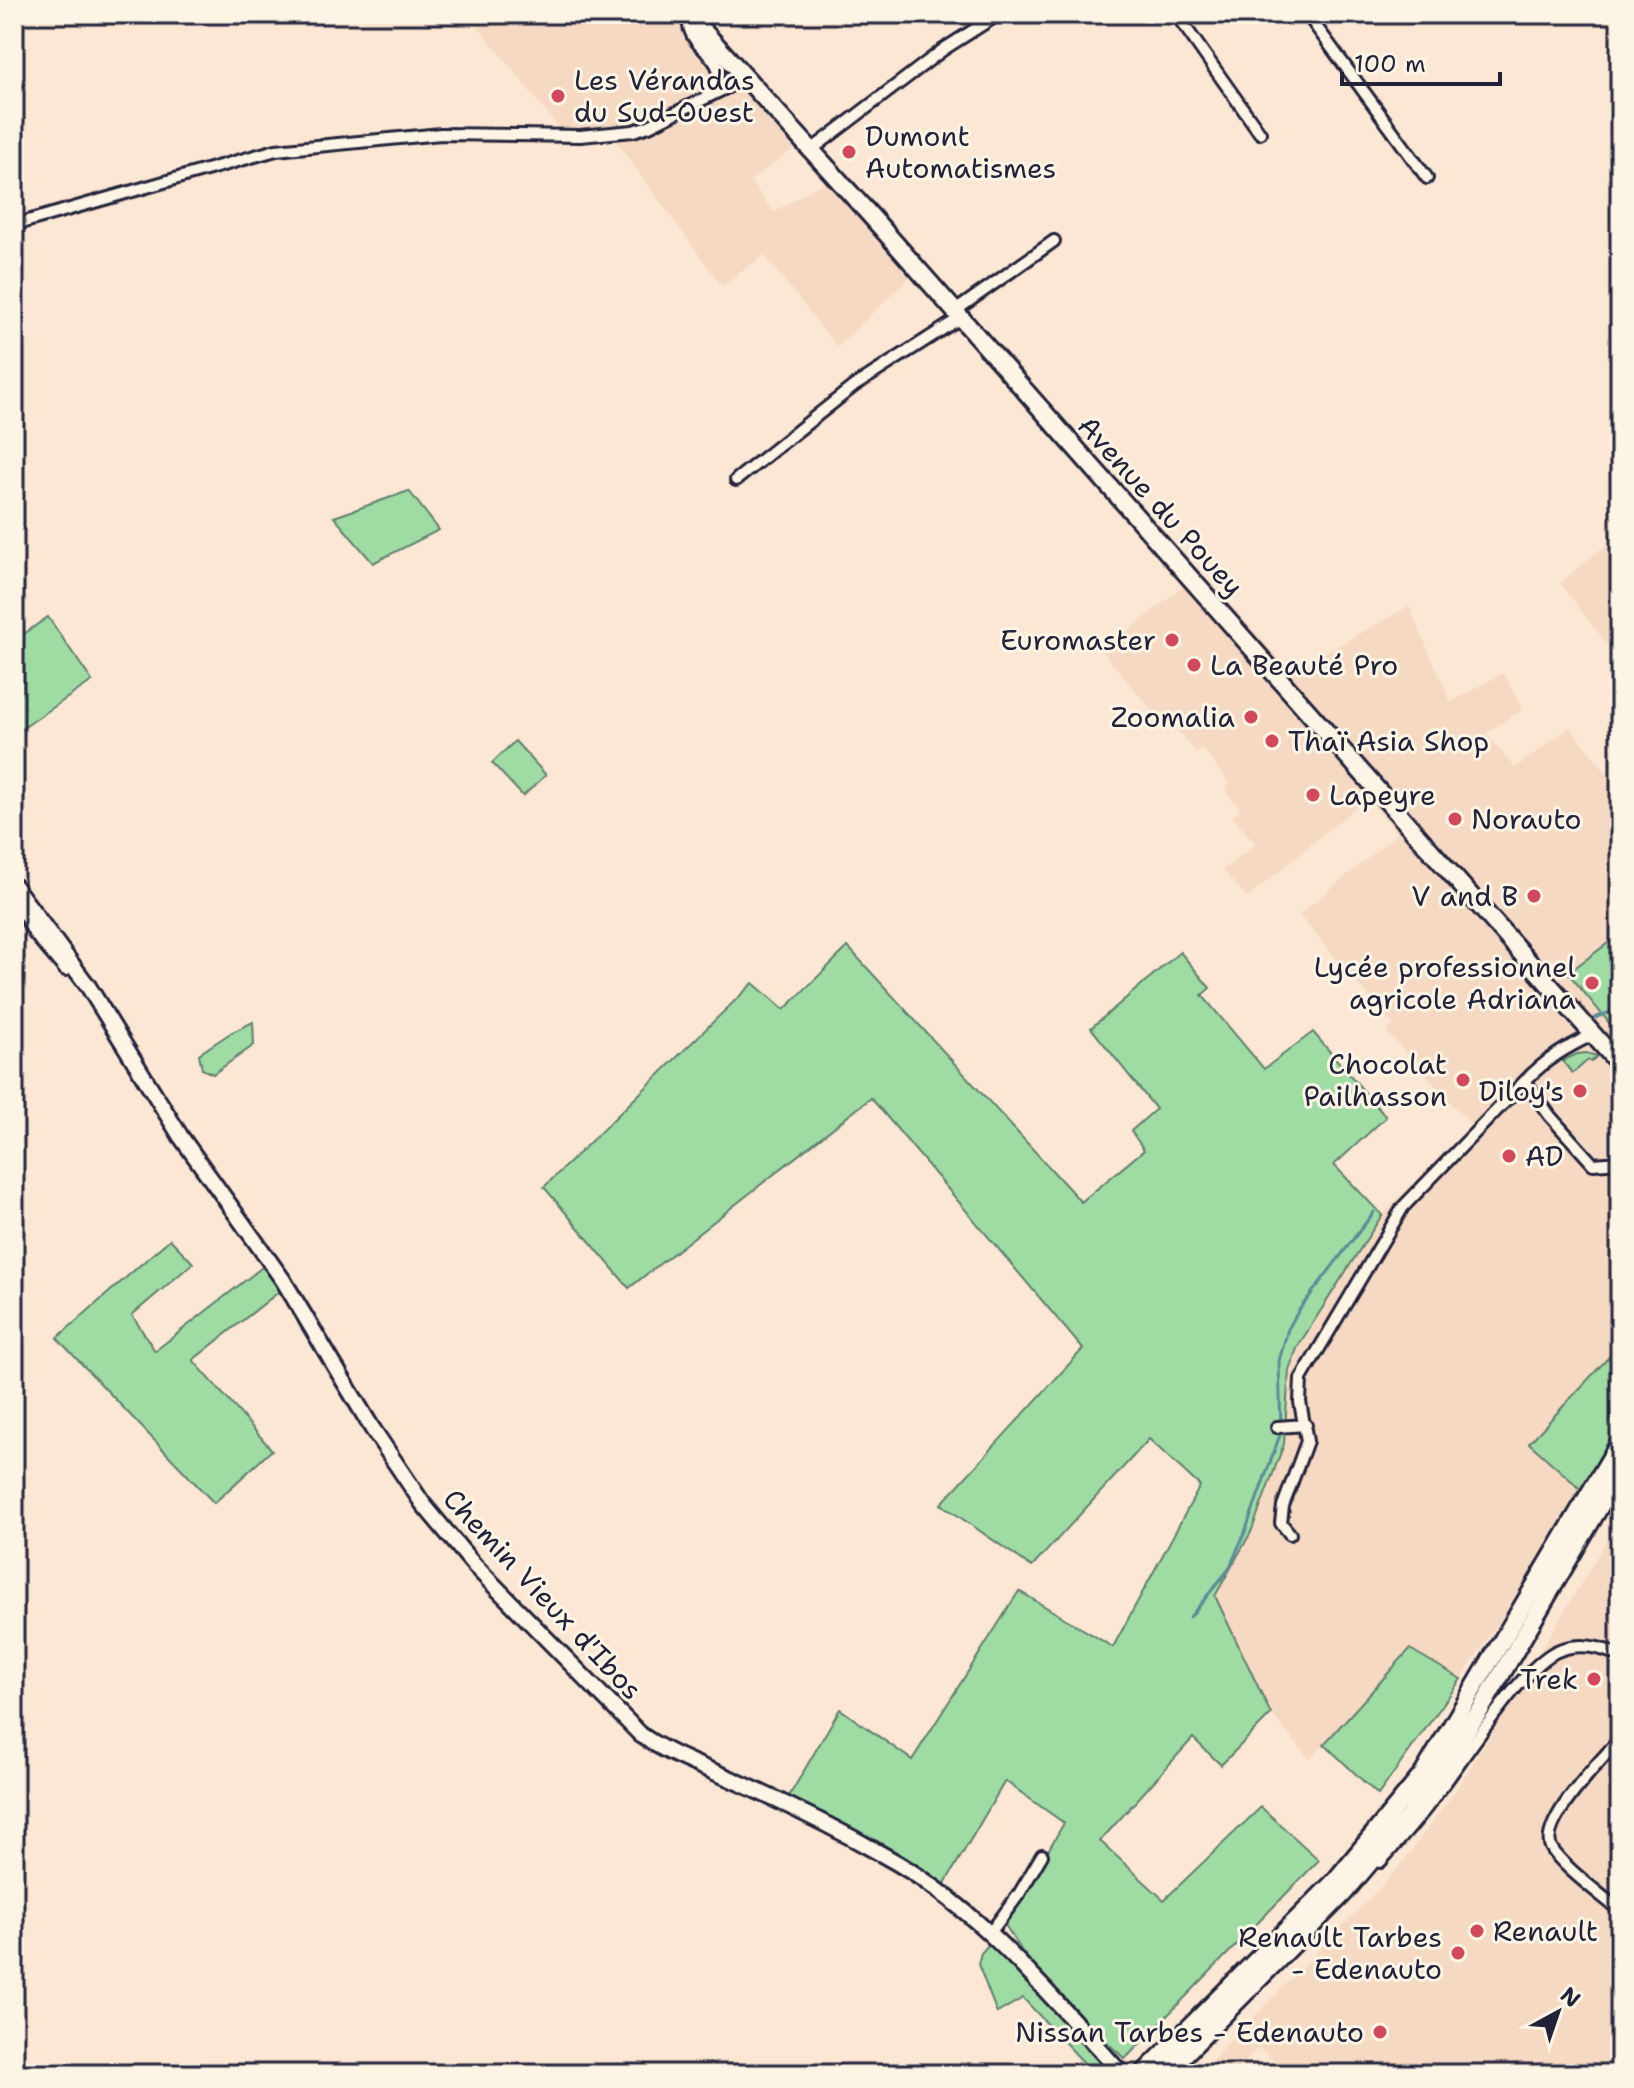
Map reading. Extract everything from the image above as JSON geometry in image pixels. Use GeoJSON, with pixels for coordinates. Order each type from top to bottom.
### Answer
{"type":"FeatureCollection","features":[{"type":"Feature","properties":{"kind":"main road","name":"Avenue du Pouey"},"geometry":{"type":"LineString","coordinates":[[688,14],[958,314],[1620,1065]]}},
{"type":"Feature","properties":{"kind":"main road"},"geometry":{"type":"LineString","coordinates":[[1154,2071],[1334,1882],[1423,1774],[1620,1442]]}},
{"type":"Feature","properties":{"kind":"main road"},"geometry":{"type":"LineString","coordinates":[[1154,2071],[1344,1893],[1411,1814],[1447,1761],[1620,1472]]}},
{"type":"Feature","properties":{"kind":"street"},"geometry":{"type":"LineString","coordinates":[[688,14],[690,32],[715,62],[718,74],[714,88],[705,98]]}},
{"type":"Feature","properties":{"kind":"street"},"geometry":{"type":"LineString","coordinates":[[810,151],[944,49],[999,14]]}},
{"type":"Feature","properties":{"kind":"street"},"geometry":{"type":"LineString","coordinates":[[1176,14],[1260,133]]}},
{"type":"Feature","properties":{"kind":"street"},"geometry":{"type":"LineString","coordinates":[[1307,14],[1427,178]]}},
{"type":"Feature","properties":{"kind":"street"},"geometry":{"type":"LineString","coordinates":[[14,225],[276,150],[441,134],[580,136],[633,131],[746,78]]}},
{"type":"Feature","properties":{"kind":"street"},"geometry":{"type":"LineString","coordinates":[[736,480],[854,386],[958,314],[1054,241]]}},
{"type":"Feature","properties":{"kind":"street","name":"Chemin Vieux d'Ibos"},"geometry":{"type":"LineString","coordinates":[[14,886],[88,986],[181,1137],[283,1280],[376,1435],[423,1504],[474,1565],[641,1735],[666,1752],[734,1781],[888,1857],[946,1896],[990,1933],[1121,2073]]}},
{"type":"Feature","properties":{"kind":"street","name":"Chemin Vieux d'Ibos"},"geometry":{"type":"LineString","coordinates":[[14,893],[36,933],[55,956],[88,986]]}},
{"type":"Feature","properties":{"kind":"street"},"geometry":{"type":"LineString","coordinates":[[1290,1534],[1281,1523],[1282,1515],[1307,1441],[1300,1402],[1301,1379],[1403,1207],[1544,1062],[1564,1048],[1594,1034]]}},
{"type":"Feature","properties":{"kind":"street"},"geometry":{"type":"LineString","coordinates":[[1525,1081],[1550,1116],[1593,1164],[1620,1162]]}},
{"type":"Feature","properties":{"kind":"street"},"geometry":{"type":"LineString","coordinates":[[1280,1427],[1306,1425]]}},
{"type":"Feature","properties":{"kind":"street"},"geometry":{"type":"LineString","coordinates":[[1344,1893],[1367,1877],[1414,1824],[1510,1696],[1544,1659],[1562,1649],[1578,1646],[1599,1647],[1620,1656]]}},
{"type":"Feature","properties":{"kind":"street"},"geometry":{"type":"LineString","coordinates":[[1620,1739],[1574,1791],[1549,1838],[1556,1854],[1620,1911]]}},
{"type":"Feature","properties":{"kind":"street"},"geometry":{"type":"LineString","coordinates":[[990,1933],[1019,1894],[1042,1855]]}},
{"type":"Feature","properties":{"kind":"shaded area"},"geometry":{"type":"Polygon","coordinates":[[[468,14],[700,14],[810,137],[750,181],[774,212],[828,180],[913,274],[837,347],[764,255],[722,286],[615,140],[568,139],[468,14]]]}},
{"type":"Feature","properties":{"kind":"shaded area"},"geometry":{"type":"Polygon","coordinates":[[[1620,533],[1620,661],[1560,583],[1620,533]]]}},
{"type":"Feature","properties":{"kind":"shaded area"},"geometry":{"type":"Polygon","coordinates":[[[1200,572],[1291,672],[1409,606],[1451,702],[1503,673],[1523,709],[1486,733],[1515,768],[1570,727],[1620,790],[1620,1345],[1529,1443],[1584,1492],[1461,1679],[1410,1649],[1310,1759],[1271,1714],[1215,1596],[1250,1532],[1286,1397],[1289,1370],[1298,1346],[1382,1215],[1471,1125],[1387,1032],[1393,1025],[1299,915],[1398,833],[1367,798],[1247,898],[1223,870],[1256,844],[1233,817],[1240,809],[1226,791],[1228,782],[1202,748],[1196,752],[1167,717],[1161,721],[1103,652],[1200,572]]]}},
{"type":"Feature","properties":{"kind":"shaded area"},"geometry":{"type":"Polygon","coordinates":[[[1620,1518],[1620,2074],[1286,2074],[1259,2047],[1233,2074],[1198,2074],[1396,1871],[1454,1793],[1620,1518]]]}},
{"type":"Feature","properties":{"kind":"green space"},"geometry":{"type":"Polygon","coordinates":[[[409,491],[439,530],[373,563],[334,517],[409,491]]]}},
{"type":"Feature","properties":{"kind":"green space"},"geometry":{"type":"Polygon","coordinates":[[[48,617],[92,681],[14,734],[14,641],[48,617]]]}},
{"type":"Feature","properties":{"kind":"green space"},"geometry":{"type":"Polygon","coordinates":[[[515,741],[546,775],[523,796],[492,763],[515,741]]]}},
{"type":"Feature","properties":{"kind":"green space","name":"Lycée professionnel agricole Adriana"},"geometry":{"type":"Polygon","coordinates":[[[1620,934],[1620,1036],[1568,973],[1620,934]]]}},
{"type":"Feature","properties":{"kind":"green space"},"geometry":{"type":"Polygon","coordinates":[[[848,947],[1081,1202],[1144,1150],[1131,1131],[1156,1109],[1091,1028],[1180,952],[1210,988],[1202,995],[1264,1069],[1313,1032],[1386,1117],[1334,1165],[1382,1215],[1298,1346],[1289,1370],[1284,1444],[1251,1532],[1215,1596],[1271,1714],[1221,1765],[1193,1738],[1100,1841],[1164,1900],[1261,1807],[1319,1860],[1125,2059],[1070,2008],[1027,1959],[1005,1925],[1064,1823],[1005,1781],[937,1897],[882,1861],[781,1810],[840,1709],[912,1760],[1019,1591],[1113,1647],[1200,1486],[1149,1439],[1032,1567],[941,1504],[1083,1349],[871,1098],[629,1288],[544,1187],[753,983],[784,1010],[848,947]]]}},
{"type":"Feature","properties":{"kind":"green space"},"geometry":{"type":"Polygon","coordinates":[[[253,1022],[254,1045],[213,1074],[202,1069],[199,1054],[253,1022]]]}},
{"type":"Feature","properties":{"kind":"green space"},"geometry":{"type":"Polygon","coordinates":[[[1577,1054],[1597,1056],[1573,1073],[1562,1061],[1577,1054]]]}},
{"type":"Feature","properties":{"kind":"green space"},"geometry":{"type":"Polygon","coordinates":[[[170,1239],[193,1263],[132,1315],[155,1351],[265,1265],[281,1290],[193,1360],[272,1450],[214,1503],[57,1338],[170,1239]]]}},
{"type":"Feature","properties":{"kind":"green space"},"geometry":{"type":"Polygon","coordinates":[[[1620,1345],[1620,1429],[1584,1492],[1529,1443],[1620,1345]]]}},
{"type":"Feature","properties":{"kind":"green space"},"geometry":{"type":"Polygon","coordinates":[[[1410,1649],[1461,1679],[1378,1795],[1324,1744],[1410,1649]]]}},
{"type":"Feature","properties":{"kind":"green space"},"geometry":{"type":"Polygon","coordinates":[[[989,1944],[997,1948],[1115,2074],[1079,2074],[1084,2063],[1023,1998],[997,2013],[978,1964],[981,1953],[989,1944]]]}},
{"type":"Feature","properties":{"kind":"waterway"},"geometry":{"type":"LineString","coordinates":[[1595,1018],[1620,1008]]}},
{"type":"Feature","properties":{"kind":"waterway"},"geometry":{"type":"LineString","coordinates":[[1190,1617],[1229,1569],[1281,1432],[1279,1361],[1288,1329],[1374,1212]]}},
{"type":"Feature","properties":{"kind":"place","name":"Les Vérandas du Sud-Ouest"},"geometry":{"type":"Point","coordinates":[558,96]}},
{"type":"Feature","properties":{"kind":"place","name":"Dumont Automatismes"},"geometry":{"type":"Point","coordinates":[849,152]}},
{"type":"Feature","properties":{"kind":"place","name":"Euromaster"},"geometry":{"type":"Point","coordinates":[1172,640]}},
{"type":"Feature","properties":{"kind":"place","name":"La Beauté Pro"},"geometry":{"type":"Point","coordinates":[1194,665]}},
{"type":"Feature","properties":{"kind":"place","name":"Zoomalia"},"geometry":{"type":"Point","coordinates":[1251,717]}},
{"type":"Feature","properties":{"kind":"place","name":"Thaï Asia Shop"},"geometry":{"type":"Point","coordinates":[1272,741]}},
{"type":"Feature","properties":{"kind":"place","name":"Lapeyre"},"geometry":{"type":"Point","coordinates":[1313,795]}},
{"type":"Feature","properties":{"kind":"place","name":"Norauto"},"geometry":{"type":"Point","coordinates":[1455,819]}},
{"type":"Feature","properties":{"kind":"place","name":"V and B"},"geometry":{"type":"Point","coordinates":[1534,896]}},
{"type":"Feature","properties":{"kind":"place","name":"Lycée professionnel agricole Adriana"},"geometry":{"type":"Point","coordinates":[1592,983]}},
{"type":"Feature","properties":{"kind":"place","name":"Chocolat Pailhasson"},"geometry":{"type":"Point","coordinates":[1463,1080]}},
{"type":"Feature","properties":{"kind":"place","name":"Diloy's"},"geometry":{"type":"Point","coordinates":[1580,1091]}},
{"type":"Feature","properties":{"kind":"place","name":"AD"},"geometry":{"type":"Point","coordinates":[1509,1156]}},
{"type":"Feature","properties":{"kind":"place","name":"Trek"},"geometry":{"type":"Point","coordinates":[1594,1679]}},
{"type":"Feature","properties":{"kind":"place","name":"Renault"},"geometry":{"type":"Point","coordinates":[1477,1931]}},
{"type":"Feature","properties":{"kind":"place","name":"Renault Tarbes - Edenauto"},"geometry":{"type":"Point","coordinates":[1458,1953]}},
{"type":"Feature","properties":{"kind":"place","name":"Nissan Tarbes - Edenauto"},"geometry":{"type":"Point","coordinates":[1380,2032]}}]}
